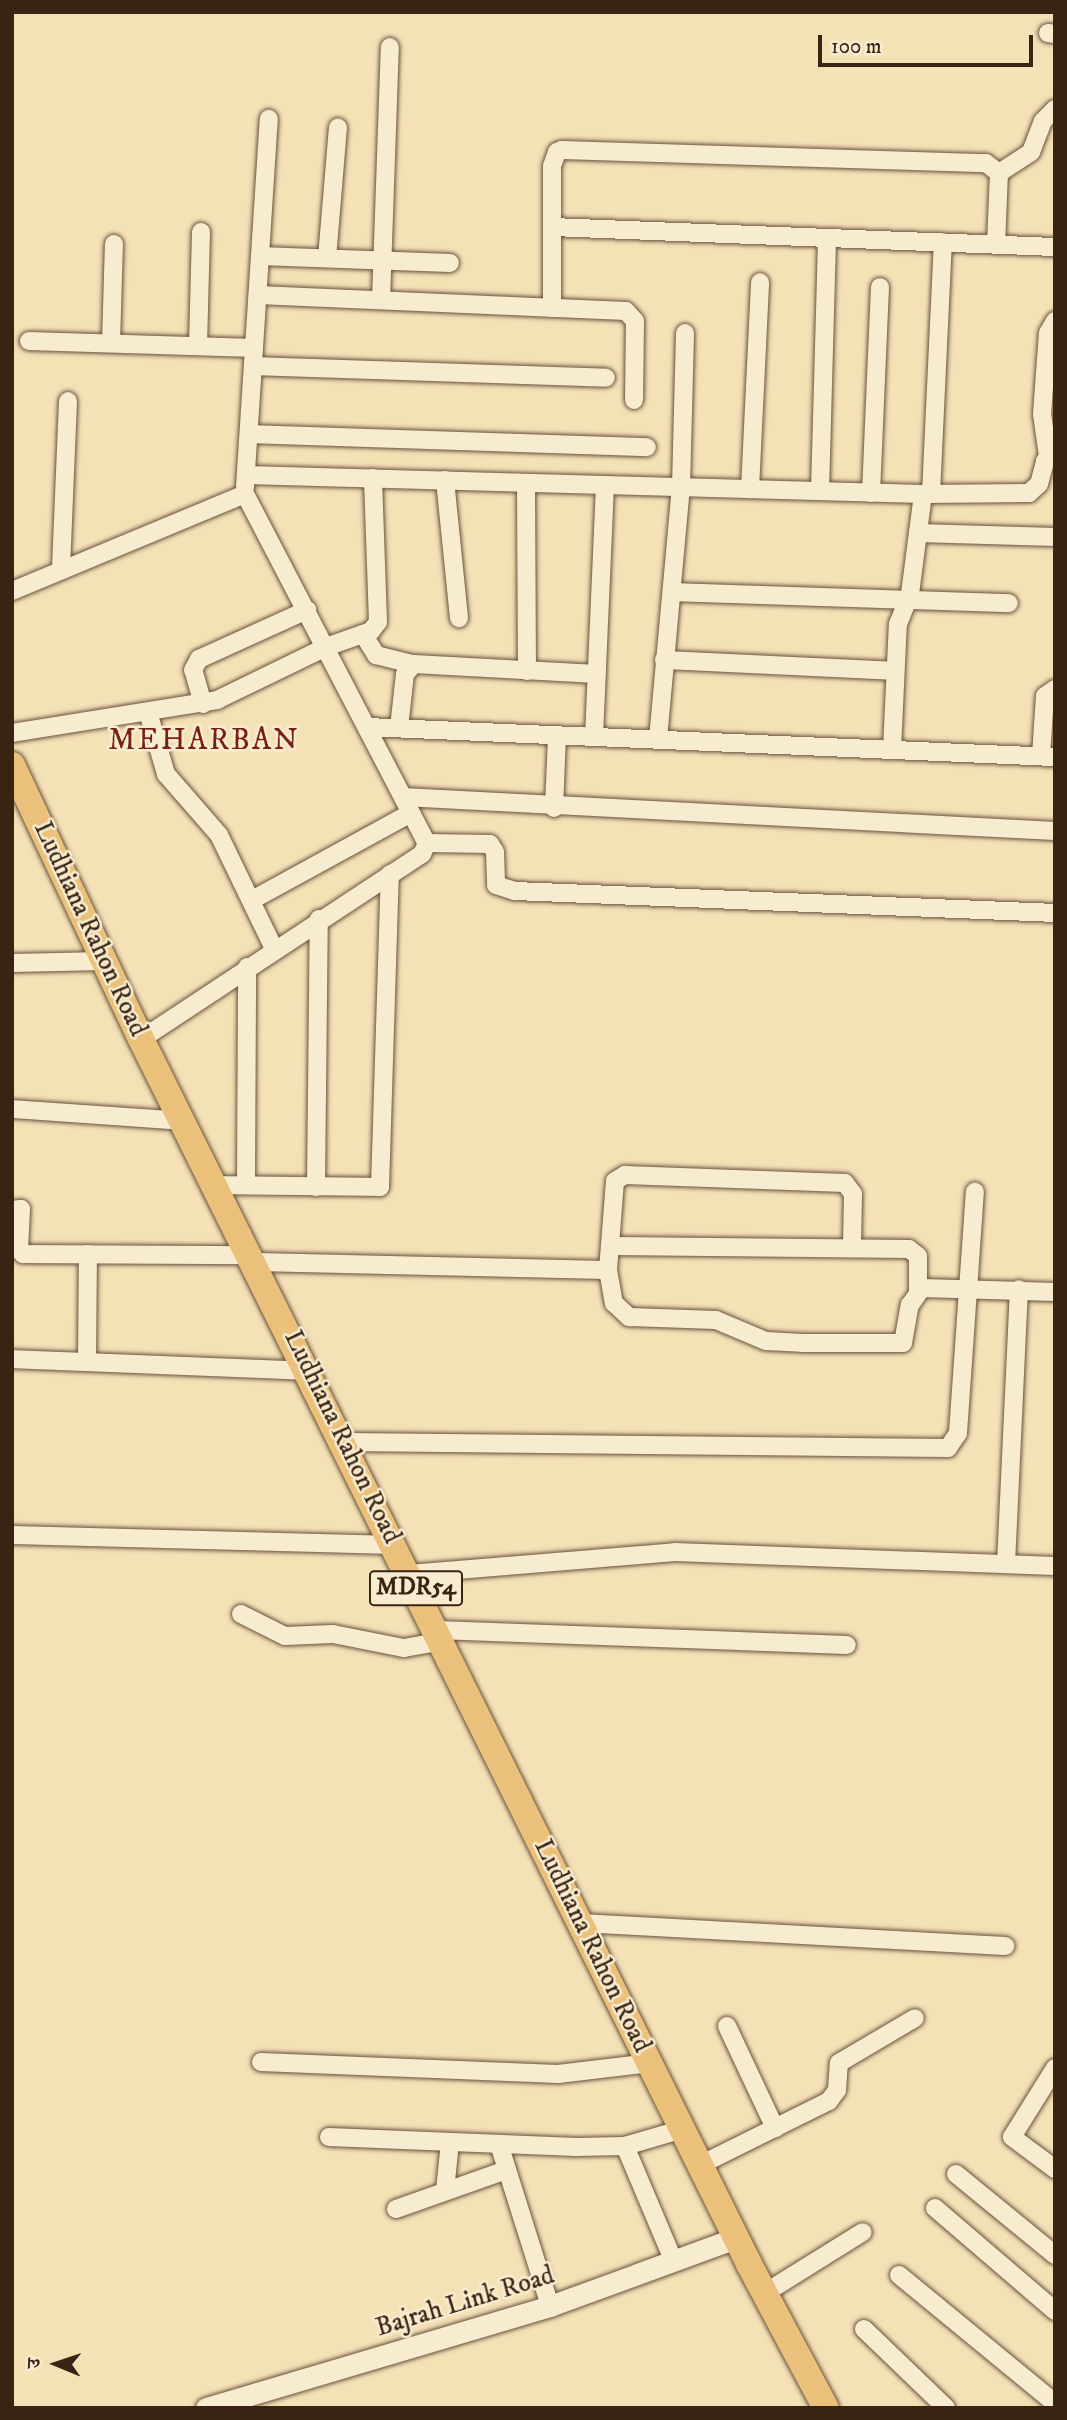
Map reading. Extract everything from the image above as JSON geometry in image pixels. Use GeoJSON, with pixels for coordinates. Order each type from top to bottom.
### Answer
{"type":"FeatureCollection","features":[{"type":"Feature","properties":{"kind":"main road","name":"Ludhiana Rahon Road"},"geometry":{"type":"LineString","coordinates":[[12,765],[141,1039],[309,1371],[736,2238],[826,2408]]}},
{"type":"Feature","properties":{"kind":"street"},"geometry":{"type":"LineString","coordinates":[[381,300],[390,47]]}},
{"type":"Feature","properties":{"kind":"street"},"geometry":{"type":"LineString","coordinates":[[999,173],[1021,163],[1031,152],[1043,121],[1055,109]]}},
{"type":"Feature","properties":{"kind":"street"},"geometry":{"type":"LineString","coordinates":[[269,119],[245,494],[427,843]]}},
{"type":"Feature","properties":{"kind":"street"},"geometry":{"type":"LineString","coordinates":[[327,258],[338,127]]}},
{"type":"Feature","properties":{"kind":"street"},"geometry":{"type":"LineString","coordinates":[[552,308],[552,166],[557,152],[562,150],[986,163],[995,166],[999,173],[996,244]]}},
{"type":"Feature","properties":{"kind":"street"},"geometry":{"type":"LineString","coordinates":[[552,227],[1055,247]]}},
{"type":"Feature","properties":{"kind":"street"},"geometry":{"type":"LineString","coordinates":[[198,346],[201,232]]}},
{"type":"Feature","properties":{"kind":"street"},"geometry":{"type":"LineString","coordinates":[[820,491],[827,238]]}},
{"type":"Feature","properties":{"kind":"street"},"geometry":{"type":"LineString","coordinates":[[892,750],[898,624],[907,600],[927,494],[943,243]]}},
{"type":"Feature","properties":{"kind":"street"},"geometry":{"type":"LineString","coordinates":[[111,343],[114,244]]}},
{"type":"Feature","properties":{"kind":"street"},"geometry":{"type":"LineString","coordinates":[[260,256],[450,263]]}},
{"type":"Feature","properties":{"kind":"street"},"geometry":{"type":"LineString","coordinates":[[750,489],[760,282]]}},
{"type":"Feature","properties":{"kind":"street"},"geometry":{"type":"LineString","coordinates":[[871,493],[880,287]]}},
{"type":"Feature","properties":{"kind":"street"},"geometry":{"type":"LineString","coordinates":[[258,295],[633,314],[634,400]]}},
{"type":"Feature","properties":{"kind":"street"},"geometry":{"type":"LineString","coordinates":[[246,475],[871,493],[1029,493],[1040,484],[1051,455],[1043,436],[1049,384],[1048,333],[1055,321]]}},
{"type":"Feature","properties":{"kind":"street"},"geometry":{"type":"LineString","coordinates":[[658,739],[681,487],[685,333]]}},
{"type":"Feature","properties":{"kind":"street"},"geometry":{"type":"LineString","coordinates":[[29,341],[254,348]]}},
{"type":"Feature","properties":{"kind":"street"},"geometry":{"type":"LineString","coordinates":[[253,366],[606,378]]}},
{"type":"Feature","properties":{"kind":"street"},"geometry":{"type":"LineString","coordinates":[[61,568],[68,401]]}},
{"type":"Feature","properties":{"kind":"street"},"geometry":{"type":"LineString","coordinates":[[248,434],[647,447]]}},
{"type":"Feature","properties":{"kind":"street"},"geometry":{"type":"LineString","coordinates":[[12,733],[203,704],[235,694],[326,647],[363,634],[378,622],[373,478]]}},
{"type":"Feature","properties":{"kind":"street"},"geometry":{"type":"LineString","coordinates":[[445,480],[458,618]]}},
{"type":"Feature","properties":{"kind":"street"},"geometry":{"type":"LineString","coordinates":[[526,483],[527,671]]}},
{"type":"Feature","properties":{"kind":"street"},"geometry":{"type":"LineString","coordinates":[[594,737],[605,485]]}},
{"type":"Feature","properties":{"kind":"street"},"geometry":{"type":"LineString","coordinates":[[12,591],[61,568],[245,494]]}},
{"type":"Feature","properties":{"kind":"street"},"geometry":{"type":"LineString","coordinates":[[918,533],[1055,537]]}},
{"type":"Feature","properties":{"kind":"street"},"geometry":{"type":"LineString","coordinates":[[672,592],[1009,603]]}},
{"type":"Feature","properties":{"kind":"street"},"geometry":{"type":"LineString","coordinates":[[203,704],[193,670],[199,659],[307,610]]}},
{"type":"Feature","properties":{"kind":"street"},"geometry":{"type":"LineString","coordinates":[[363,634],[376,655],[412,664],[597,674]]}},
{"type":"Feature","properties":{"kind":"street"},"geometry":{"type":"LineString","coordinates":[[664,660],[894,671]]}},
{"type":"Feature","properties":{"kind":"street"},"geometry":{"type":"LineString","coordinates":[[399,728],[405,674],[412,664]]}},
{"type":"Feature","properties":{"kind":"street"},"geometry":{"type":"LineString","coordinates":[[367,727],[1048,756],[1045,696],[1055,690]]}},
{"type":"Feature","properties":{"kind":"street"},"geometry":{"type":"LineString","coordinates":[[148,712],[166,774],[210,822],[252,900],[274,949]]}},
{"type":"Feature","properties":{"kind":"street"},"geometry":{"type":"LineString","coordinates":[[554,808],[557,736]]}},
{"type":"Feature","properties":{"kind":"street"},"geometry":{"type":"LineString","coordinates":[[252,900],[407,805],[554,808],[1055,831]]}},
{"type":"Feature","properties":{"kind":"street"},"geometry":{"type":"LineString","coordinates":[[141,1039],[319,919],[422,854],[427,843]]}},
{"type":"Feature","properties":{"kind":"street"},"geometry":{"type":"LineString","coordinates":[[427,843],[490,845],[495,852],[496,885],[516,891],[1055,913]]}},
{"type":"Feature","properties":{"kind":"street"},"geometry":{"type":"LineString","coordinates":[[216,1185],[370,1189],[383,1181],[390,874]]}},
{"type":"Feature","properties":{"kind":"street"},"geometry":{"type":"LineString","coordinates":[[316,1187],[319,919]]}},
{"type":"Feature","properties":{"kind":"street"},"geometry":{"type":"LineString","coordinates":[[12,963],[105,961]]}},
{"type":"Feature","properties":{"kind":"street"},"geometry":{"type":"LineString","coordinates":[[246,1185],[247,967]]}},
{"type":"Feature","properties":{"kind":"street"},"geometry":{"type":"LineString","coordinates":[[12,1109],[183,1121]]}},
{"type":"Feature","properties":{"kind":"street"},"geometry":{"type":"LineString","coordinates":[[612,1246],[852,1247],[915,1250],[918,1291],[910,1306],[906,1336],[896,1345],[766,1341],[716,1320],[629,1317],[614,1303],[608,1270],[612,1246],[615,1181],[625,1174],[845,1183],[853,1194],[852,1247]]}},
{"type":"Feature","properties":{"kind":"street"},"geometry":{"type":"LineString","coordinates":[[344,1442],[940,1451],[954,1442],[958,1433],[975,1192]]}},
{"type":"Feature","properties":{"kind":"street"},"geometry":{"type":"LineString","coordinates":[[12,1210],[21,1209],[20,1253],[608,1270]]}},
{"type":"Feature","properties":{"kind":"street"},"geometry":{"type":"LineString","coordinates":[[87,1362],[88,1254]]}},
{"type":"Feature","properties":{"kind":"street"},"geometry":{"type":"LineString","coordinates":[[918,1291],[967,1287],[1055,1292]]}},
{"type":"Feature","properties":{"kind":"street"},"geometry":{"type":"LineString","coordinates":[[1006,1564],[1019,1289]]}},
{"type":"Feature","properties":{"kind":"street"},"geometry":{"type":"LineString","coordinates":[[12,1359],[309,1371]]}},
{"type":"Feature","properties":{"kind":"street"},"geometry":{"type":"LineString","coordinates":[[12,1535],[395,1545]]}},
{"type":"Feature","properties":{"kind":"street"},"geometry":{"type":"LineString","coordinates":[[409,1574],[675,1552],[1055,1566]]}},
{"type":"Feature","properties":{"kind":"street"},"geometry":{"type":"LineString","coordinates":[[241,1614],[285,1636],[333,1634],[404,1648],[439,1635],[847,1645]]}},
{"type":"Feature","properties":{"kind":"street"},"geometry":{"type":"LineString","coordinates":[[581,1923],[1005,1946]]}},
{"type":"Feature","properties":{"kind":"street"},"geometry":{"type":"LineString","coordinates":[[700,2165],[834,2097],[839,2063],[915,2018]]}},
{"type":"Feature","properties":{"kind":"street"},"geometry":{"type":"LineString","coordinates":[[727,2026],[775,2128]]}},
{"type":"Feature","properties":{"kind":"street"},"geometry":{"type":"LineString","coordinates":[[261,2062],[558,2074],[650,2063]]}},
{"type":"Feature","properties":{"kind":"street"},"geometry":{"type":"LineString","coordinates":[[1053,2073],[1012,2137],[1055,2169]]}},
{"type":"Feature","properties":{"kind":"street"},"geometry":{"type":"LineString","coordinates":[[329,2137],[625,2146],[683,2129]]}},
{"type":"Feature","properties":{"kind":"street"},"geometry":{"type":"LineString","coordinates":[[445,2191],[450,2142]]}},
{"type":"Feature","properties":{"kind":"street"},"geometry":{"type":"LineString","coordinates":[[499,2144],[550,2306]]}},
{"type":"Feature","properties":{"kind":"street"},"geometry":{"type":"LineString","coordinates":[[625,2146],[674,2262]]}},
{"type":"Feature","properties":{"kind":"street"},"geometry":{"type":"LineString","coordinates":[[396,2209],[506,2170]]}},
{"type":"Feature","properties":{"kind":"street"},"geometry":{"type":"LineString","coordinates":[[956,2174],[1055,2255]]}},
{"type":"Feature","properties":{"kind":"street"},"geometry":{"type":"LineString","coordinates":[[935,2208],[1055,2311]]}},
{"type":"Feature","properties":{"kind":"street"},"geometry":{"type":"LineString","coordinates":[[765,2293],[863,2232]]}},
{"type":"Feature","properties":{"kind":"street","name":"Bajrah Link Road"},"geometry":{"type":"LineString","coordinates":[[206,2408],[550,2306],[736,2238]]}},
{"type":"Feature","properties":{"kind":"street"},"geometry":{"type":"LineString","coordinates":[[899,2274],[1050,2401]]}},
{"type":"Feature","properties":{"kind":"street"},"geometry":{"type":"LineString","coordinates":[[864,2329],[946,2408]]}},
{"type":"Feature","properties":{"kind":"district","name":"MEHARBAN"},"geometry":{"type":"Point","coordinates":[204,741]}}]}
